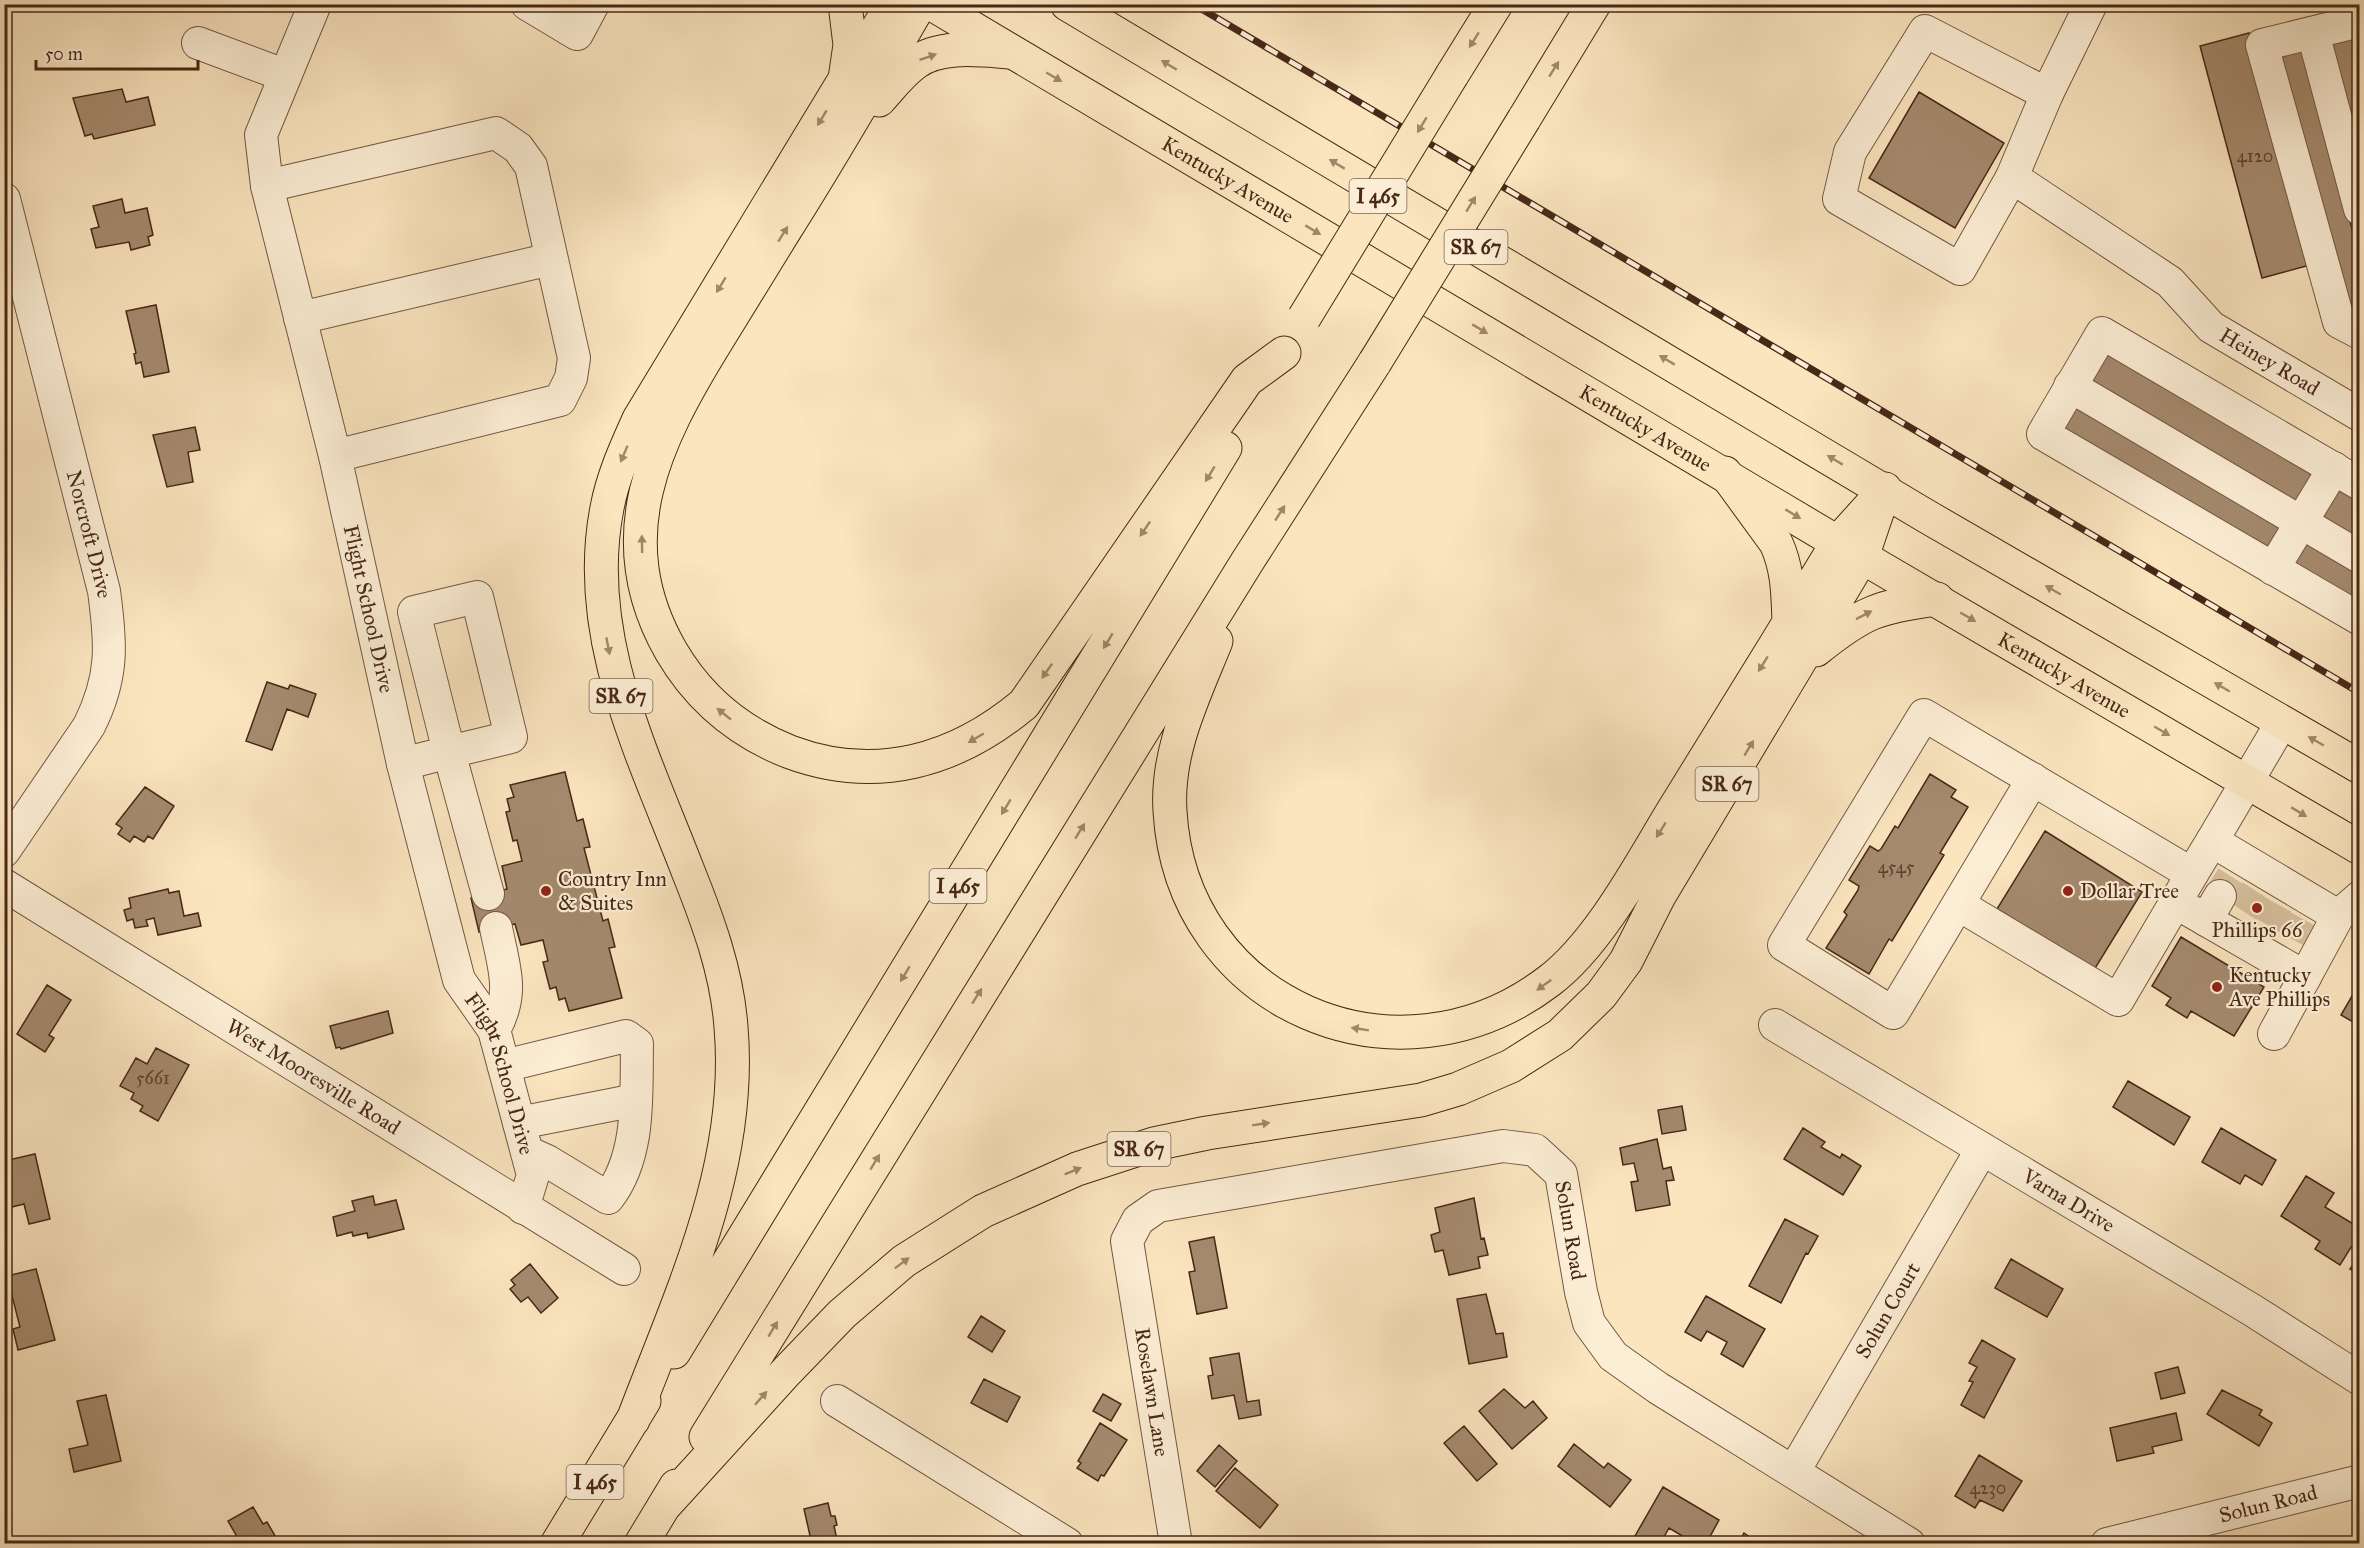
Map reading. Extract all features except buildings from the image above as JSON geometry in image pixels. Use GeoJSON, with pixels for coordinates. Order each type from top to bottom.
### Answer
{"type":"FeatureCollection","features":[{"type":"Feature","properties":{"kind":"main road","name":"SR 67"},"geometry":{"type":"LineString","coordinates":[[633,1420],[713,1203],[728,1134],[733,1062],[731,1027],[718,954],[622,699],[611,660],[602,599],[603,537],[607,506],[622,458],[639,419],[845,80],[850,45],[845,4]]}},
{"type":"Feature","properties":{"kind":"main road"},"geometry":{"type":"LineString","coordinates":[[845,80],[893,4]]}},
{"type":"Feature","properties":{"kind":"main road"},"geometry":{"type":"LineString","coordinates":[[920,4],[841,140],[672,416],[650,471],[642,515],[642,554],[648,595],[666,642],[682,669],[708,701],[738,726],[773,745],[807,758],[849,766],[892,766],[934,757],[970,742],[999,725],[1024,704],[1247,381],[1284,352]]}},
{"type":"Feature","properties":{"kind":"main road","name":"Kentucky Avenue"},"geometry":{"type":"LineString","coordinates":[[932,4],[1850,550],[2360,848]]}},
{"type":"Feature","properties":{"kind":"main road","name":"SR 67"},"geometry":{"type":"LineString","coordinates":[[1067,4],[1885,489]]}},
{"type":"Feature","properties":{"kind":"main road","name":"I 465"},"geometry":{"type":"LineString","coordinates":[[557,1544],[1496,4]]}},
{"type":"Feature","properties":{"kind":"main road"},"geometry":{"type":"LineString","coordinates":[[641,1544],[1247,562],[1375,362],[1594,4]]}},
{"type":"Feature","properties":{"kind":"main road"},"geometry":{"type":"LineString","coordinates":[[841,140],[904,72],[921,59],[953,51],[1011,52]]}},
{"type":"Feature","properties":{"kind":"main road"},"geometry":{"type":"LineString","coordinates":[[1725,474],[1776,543],[1781,554],[1788,590],[1789,623]]}},
{"type":"Feature","properties":{"kind":"main road"},"geometry":{"type":"LineString","coordinates":[[1247,562],[1184,722],[1174,755],[1170,810],[1174,848],[1191,902],[1210,934],[1235,963],[1289,1004],[1324,1020],[1351,1028],[1389,1034],[1427,1032],[1483,1019],[1518,1002],[1564,968],[1589,941],[1631,878],[1789,623],[1850,550],[1885,489],[1926,516],[2360,767]]}},
{"type":"Feature","properties":{"kind":"main road","name":"SR 67"},"geometry":{"type":"LineString","coordinates":[[666,1504],[842,1314],[904,1261],[983,1212],[1077,1169],[1154,1144],[1207,1132],[1421,1100],[1448,1092],[1476,1083],[1511,1066],[1560,1035],[1615,979],[1659,896],[1800,663],[1850,550]]}},
{"type":"Feature","properties":{"kind":"main road"},"geometry":{"type":"LineString","coordinates":[[1800,663],[1860,617],[1898,603],[1937,599]]}},
{"type":"Feature","properties":{"kind":"street","name":"Flight School Drive"},"geometry":{"type":"LineString","coordinates":[[315,4],[261,135],[267,186],[335,456],[403,765],[459,980],[494,1030],[533,1175],[523,1208]]}},
{"type":"Feature","properties":{"kind":"street"},"geometry":{"type":"LineString","coordinates":[[527,4],[577,34],[593,4]]}},
{"type":"Feature","properties":{"kind":"street"},"geometry":{"type":"LineString","coordinates":[[2047,94],[1925,31],[1850,152],[1839,199],[1959,269],[2012,177],[2047,94],[2091,4]]}},
{"type":"Feature","properties":{"kind":"street"},"geometry":{"type":"LineString","coordinates":[[2360,21],[2262,45],[2339,322],[2360,333]]}},
{"type":"Feature","properties":{"kind":"street"},"geometry":{"type":"LineString","coordinates":[[2313,33],[2360,209]]}},
{"type":"Feature","properties":{"kind":"street"},"geometry":{"type":"LineString","coordinates":[[198,43],[284,75]]}},
{"type":"Feature","properties":{"kind":"street"},"geometry":{"type":"LineString","coordinates":[[267,186],[496,133],[518,148],[531,166],[574,358],[571,378],[560,400],[335,456]]}},
{"type":"Feature","properties":{"kind":"street","name":"Heiney Road"},"geometry":{"type":"LineString","coordinates":[[2012,177],[2170,282],[2211,327],[2360,415]]}},
{"type":"Feature","properties":{"kind":"street","name":"Norcroft Drive"},"geometry":{"type":"LineString","coordinates":[[4,199],[104,591],[111,654],[99,704],[89,726],[4,851]]}},
{"type":"Feature","properties":{"kind":"street"},"geometry":{"type":"LineString","coordinates":[[300,318],[551,259]]}},
{"type":"Feature","properties":{"kind":"street"},"geometry":{"type":"LineString","coordinates":[[2273,569],[2301,523],[2347,476],[2102,333],[2043,434],[2273,569],[2360,619]]}},
{"type":"Feature","properties":{"kind":"street"},"geometry":{"type":"LineString","coordinates":[[2070,386],[2360,557]]}},
{"type":"Feature","properties":{"kind":"street"},"geometry":{"type":"LineString","coordinates":[[403,765],[449,752],[511,737],[477,597],[414,612],[449,752],[488,894]]}},
{"type":"Feature","properties":{"kind":"street"},"geometry":{"type":"LineString","coordinates":[[2033,779],[1893,1013],[1784,945],[1924,715],[2033,779],[2192,874]]}},
{"type":"Feature","properties":{"kind":"street"},"geometry":{"type":"LineString","coordinates":[[1959,905],[2118,1000],[2249,782],[2282,722]]}},
{"type":"Feature","properties":{"kind":"street"},"geometry":{"type":"LineString","coordinates":[[2212,841],[2260,908],[2305,977]]}},
{"type":"Feature","properties":{"kind":"street","name":"West Mooresville Road"},"geometry":{"type":"LineString","coordinates":[[4,885],[624,1269]]}},
{"type":"Feature","properties":{"kind":"street"},"geometry":{"type":"LineString","coordinates":[[2175,902],[2260,908],[2349,906]]}},
{"type":"Feature","properties":{"kind":"street"},"geometry":{"type":"LineString","coordinates":[[2274,1034],[2305,977],[2349,906]]}},
{"type":"Feature","properties":{"kind":"street"},"geometry":{"type":"LineString","coordinates":[[494,1030],[500,1019],[508,991],[496,928]]}},
{"type":"Feature","properties":{"kind":"street","name":"Varna Drive"},"geometry":{"type":"LineString","coordinates":[[1775,1025],[2252,1310],[2360,1379]]}},
{"type":"Feature","properties":{"kind":"street"},"geometry":{"type":"LineString","coordinates":[[504,1066],[626,1036],[638,1044],[636,1100],[634,1137],[620,1183],[608,1198],[547,1161],[523,1138],[636,1100]]}},
{"type":"Feature","properties":{"kind":"street","name":"Solun Road"},"geometry":{"type":"LineString","coordinates":[[1127,1241],[1138,1220],[1158,1206],[1503,1146],[1535,1150],[1561,1174],[1581,1292],[1590,1323],[1613,1356],[1658,1388],[1910,1544]]}},
{"type":"Feature","properties":{"kind":"street","name":"Solun Court"},"geometry":{"type":"LineString","coordinates":[[1794,1471],[1982,1149]]}},
{"type":"Feature","properties":{"kind":"street","name":"Roselawn Lane"},"geometry":{"type":"LineString","coordinates":[[1127,1241],[1176,1544]]}},
{"type":"Feature","properties":{"kind":"street"},"geometry":{"type":"LineString","coordinates":[[837,1401],[1067,1544]]}},
{"type":"Feature","properties":{"kind":"street","name":"Solun Road"},"geometry":{"type":"LineString","coordinates":[[2107,1544],[2360,1481]]}},
{"type":"Feature","properties":{"kind":"tunnel"},"geometry":{"type":"LineString","coordinates":[[2220,896],[2232,877]]}},
{"type":"Feature","properties":{"kind":"tunnel"},"geometry":{"type":"LineString","coordinates":[[2243,911],[2256,891]]}},
{"type":"Feature","properties":{"kind":"tunnel"},"geometry":{"type":"LineString","coordinates":[[2266,924],[2277,904]]}},
{"type":"Feature","properties":{"kind":"tunnel"},"geometry":{"type":"LineString","coordinates":[[2290,938],[2301,918]]}},
{"type":"Feature","properties":{"kind":"railway"},"geometry":{"type":"LineString","coordinates":[[1193,4],[2360,693]]}},
{"type":"Feature","properties":{"kind":"place","name":"Country Inn & Suites"},"geometry":{"type":"Point","coordinates":[546,891]}},
{"type":"Feature","properties":{"kind":"place","name":"Dollar Tree"},"geometry":{"type":"Point","coordinates":[2068,891]}},
{"type":"Feature","properties":{"kind":"place","name":"Phillips 66"},"geometry":{"type":"Point","coordinates":[2257,908]}},
{"type":"Feature","properties":{"kind":"place","name":"Kentucky Ave Phillips"},"geometry":{"type":"Point","coordinates":[2217,987]}}]}
